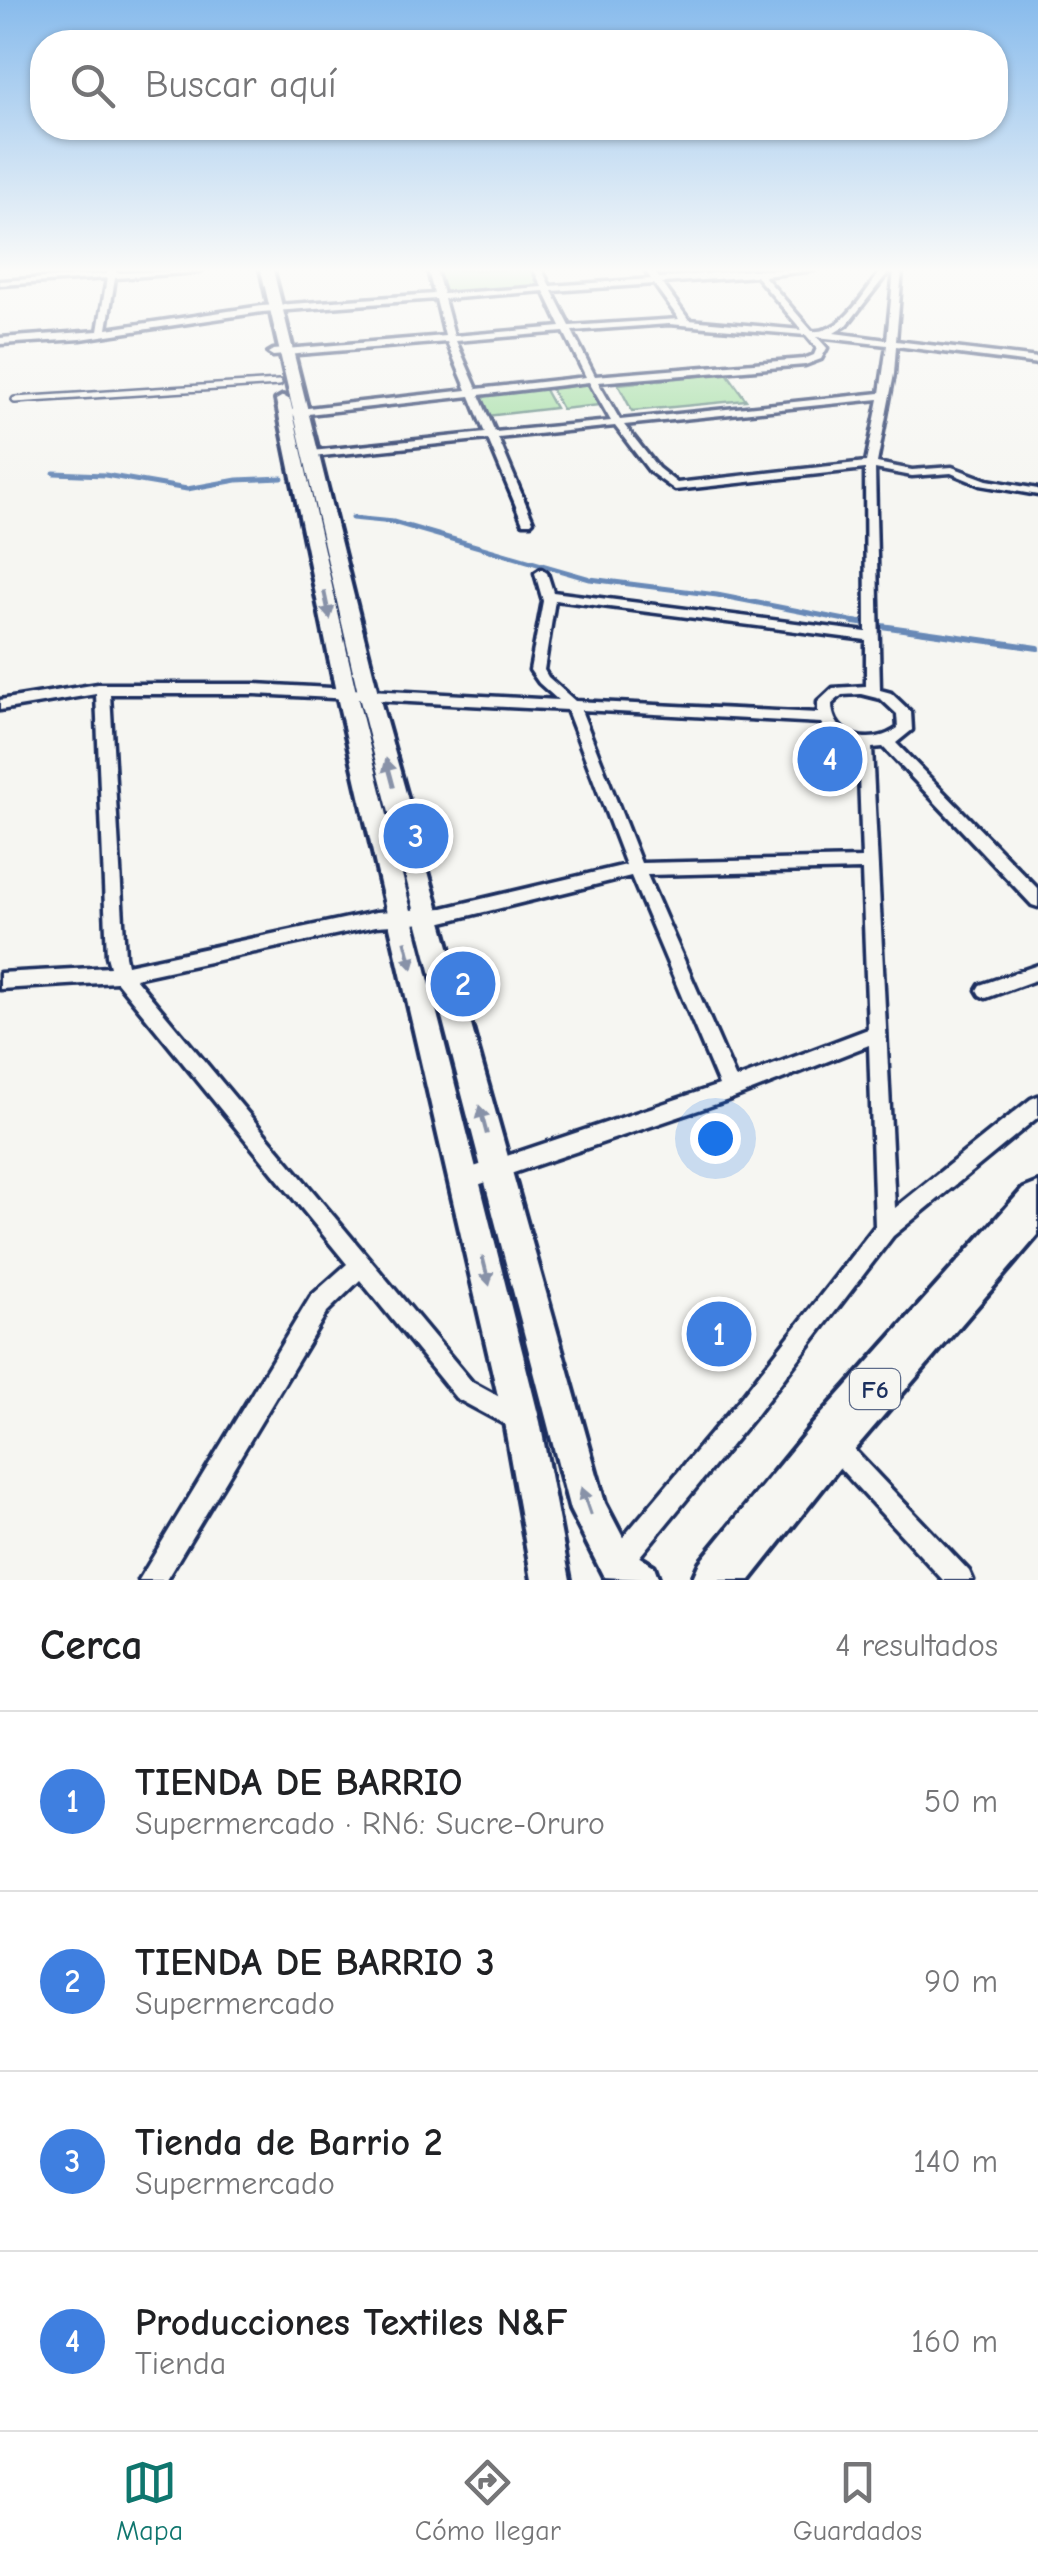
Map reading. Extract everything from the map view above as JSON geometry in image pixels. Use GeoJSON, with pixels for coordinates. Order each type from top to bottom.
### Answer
{"type":"FeatureCollection","features":[{"type":"Feature","properties":{"kind":"highway","name":"F6"},"geometry":{"type":"LineString","coordinates":[[718,1580],[830,1442],[1038,1204]]}},
{"type":"Feature","properties":{"kind":"street"},"geometry":{"type":"LineString","coordinates":[[277,344],[357,693],[428,916],[588,1510],[617,1564],[640,1580]]}},
{"type":"Feature","properties":{"kind":"street"},"geometry":{"type":"LineString","coordinates":[[279,353],[372,344]]}},
{"type":"Feature","properties":{"kind":"street"},"geometry":{"type":"LineString","coordinates":[[453,344],[527,521]]}},
{"type":"Feature","properties":{"kind":"street"},"geometry":{"type":"LineString","coordinates":[[574,344],[636,452],[674,487],[870,465],[912,473],[952,470],[984,483],[1038,492]]}},
{"type":"Feature","properties":{"kind":"street"},"geometry":{"type":"LineString","coordinates":[[294,413],[594,380],[805,362],[822,354],[821,344]]}},
{"type":"Feature","properties":{"kind":"street"},"geometry":{"type":"LineString","coordinates":[[873,691],[870,465],[890,344]]}},
{"type":"Feature","properties":{"kind":"street"},"geometry":{"type":"LineString","coordinates":[[903,344],[1038,362]]}},
{"type":"Feature","properties":{"kind":"street"},"geometry":{"type":"LineString","coordinates":[[279,353],[280,383],[312,454],[400,917],[522,1422],[551,1580]]}},
{"type":"Feature","properties":{"kind":"street"},"geometry":{"type":"LineString","coordinates":[[312,454],[883,396]]}},
{"type":"Feature","properties":{"kind":"street"},"geometry":{"type":"LineString","coordinates":[[541,573],[548,596],[537,670],[540,678],[563,693],[573,707],[636,869],[731,1090]]}},
{"type":"Feature","properties":{"kind":"street"},"geometry":{"type":"LineString","coordinates":[[548,596],[872,637]]}},
{"type":"Feature","properties":{"kind":"street"},"geometry":{"type":"LineString","coordinates":[[103,689],[116,956],[121,974],[464,1390],[522,1422]]}},
{"type":"Feature","properties":{"kind":"street"},"geometry":{"type":"LineString","coordinates":[[0,704],[103,689],[357,693],[824,718],[840,734],[865,744],[898,738],[907,722],[897,703],[873,691],[849,689],[830,696],[825,702],[824,718]]}},
{"type":"Feature","properties":{"kind":"street"},"geometry":{"type":"LineString","coordinates":[[888,742],[1038,900]]}},
{"type":"Feature","properties":{"kind":"street"},"geometry":{"type":"LineString","coordinates":[[865,744],[886,1228]]}},
{"type":"Feature","properties":{"kind":"street"},"geometry":{"type":"LineString","coordinates":[[0,981],[121,974],[376,919],[428,916],[636,869],[871,864]]}},
{"type":"Feature","properties":{"kind":"street"},"geometry":{"type":"LineString","coordinates":[[986,990],[1038,972]]}},
{"type":"Feature","properties":{"kind":"street"},"geometry":{"type":"LineString","coordinates":[[464,1180],[731,1090],[878,1033]]}},
{"type":"Feature","properties":{"kind":"street"},"geometry":{"type":"LineString","coordinates":[[617,1564],[747,1408],[886,1228],[1038,1105]]}},
{"type":"Feature","properties":{"kind":"street"},"geometry":{"type":"LineString","coordinates":[[152,1580],[214,1484],[319,1304],[361,1265]]}},
{"type":"Feature","properties":{"kind":"street"},"geometry":{"type":"LineString","coordinates":[[830,1442],[960,1580]]}},
{"type":"Feature","properties":{"kind":"lane"},"geometry":{"type":"LineString","coordinates":[[15,400],[280,383]]}},
{"type":"Feature","properties":{"kind":"green space"},"geometry":{"type":"Polygon","coordinates":[[[727,373],[746,400],[632,411],[618,384],[727,373]]]}},
{"type":"Feature","properties":{"kind":"green space"},"geometry":{"type":"Polygon","coordinates":[[[587,383],[600,405],[562,409],[550,387],[587,383]]]}},
{"type":"Feature","properties":{"kind":"green space"},"geometry":{"type":"Polygon","coordinates":[[[544,388],[555,408],[487,416],[477,395],[544,388]]]}},
{"type":"Feature","properties":{"kind":"waterway"},"geometry":{"type":"LineString","coordinates":[[54,473],[105,475],[187,489],[237,480],[282,478]]}},
{"type":"Feature","properties":{"kind":"waterway"},"geometry":{"type":"LineString","coordinates":[[352,518],[393,522],[590,579],[717,595],[862,623]]}},
{"type":"Feature","properties":{"kind":"waterway"},"geometry":{"type":"LineString","coordinates":[[853,622],[862,623]]}},
{"type":"Feature","properties":{"kind":"waterway"},"geometry":{"type":"LineString","coordinates":[[862,623],[1038,648]]}},
{"type":"Feature","properties":{"kind":"waterway"},"geometry":{"type":"LineString","coordinates":[[862,623],[871,625]]}},
{"type":"Feature","properties":{"kind":"place","name":"Producciones Textiles N&F"},"geometry":{"type":"Point","coordinates":[830,759]}},
{"type":"Feature","properties":{"kind":"place","name":"Tienda de Barrio 2"},"geometry":{"type":"Point","coordinates":[416,836]}},
{"type":"Feature","properties":{"kind":"place","name":"TIENDA DE BARRIO 3"},"geometry":{"type":"Point","coordinates":[463,984]}},
{"type":"Feature","properties":{"kind":"place","name":"TIENDA DE BARRIO"},"geometry":{"type":"Point","coordinates":[719,1334]}}]}
